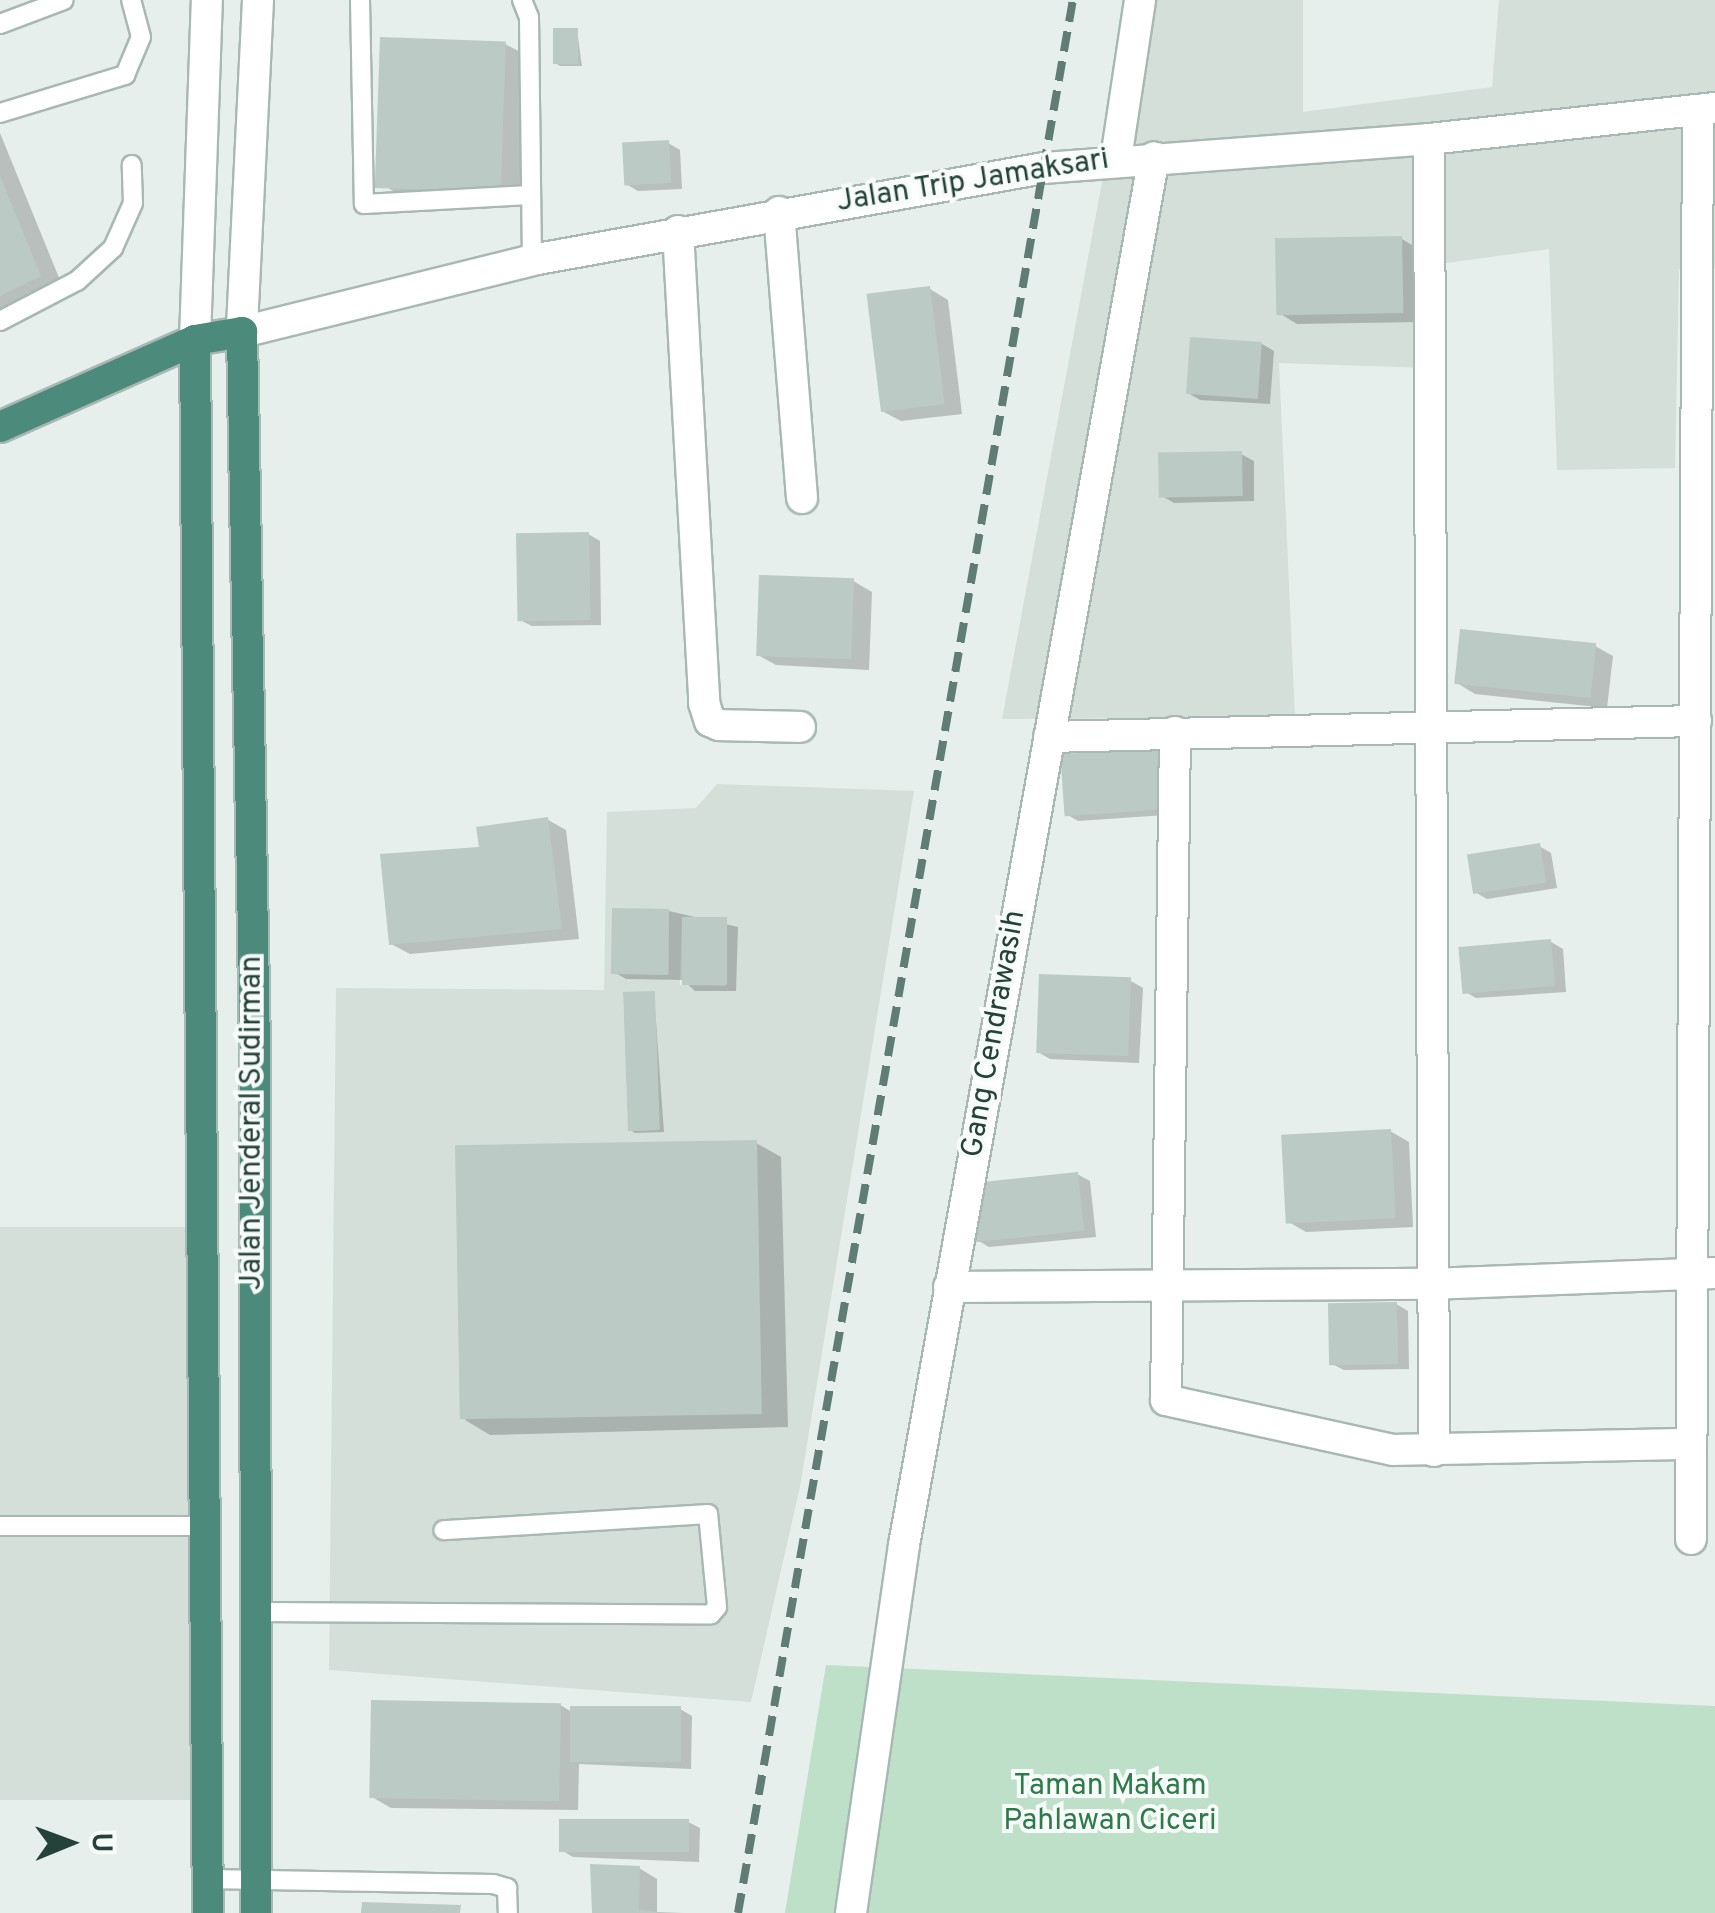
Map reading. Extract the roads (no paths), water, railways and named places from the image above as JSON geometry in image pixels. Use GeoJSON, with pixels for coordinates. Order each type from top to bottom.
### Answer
{"type":"FeatureCollection","features":[{"type":"Feature","properties":{"kind":"highway"},"geometry":{"type":"LineString","coordinates":[[0,428],[195,340],[242,332]]}},
{"type":"Feature","properties":{"kind":"highway","name":"Jalan Jenderal Sudirman"},"geometry":{"type":"LineString","coordinates":[[242,332],[256,1913]]}},
{"type":"Feature","properties":{"kind":"highway","name":"Jalan Jenderal Sudirman"},"geometry":{"type":"LineString","coordinates":[[195,340],[208,1913]]}},
{"type":"Feature","properties":{"kind":"street"},"geometry":{"type":"LineString","coordinates":[[195,340],[208,0]]}},
{"type":"Feature","properties":{"kind":"street"},"geometry":{"type":"LineString","coordinates":[[242,332],[258,0]]}},
{"type":"Feature","properties":{"kind":"street"},"geometry":{"type":"LineString","coordinates":[[1116,159],[1140,0]]}},
{"type":"Feature","properties":{"kind":"street"},"geometry":{"type":"LineString","coordinates":[[1691,1539],[1691,1444],[1704,1273],[1696,721],[1707,109]]}},
{"type":"Feature","properties":{"kind":"street","name":"Jalan Trip Jamaksari"},"geometry":{"type":"LineString","coordinates":[[242,332],[532,260],[678,231],[1116,159],[1429,138],[1707,109]]}},
{"type":"Feature","properties":{"kind":"street"},"geometry":{"type":"LineString","coordinates":[[1429,138],[1429,1284],[1434,1451]]}},
{"type":"Feature","properties":{"kind":"street","name":"Gang Cendrawasih"},"geometry":{"type":"LineString","coordinates":[[850,1913],[949,1287],[1154,157]]}},
{"type":"Feature","properties":{"kind":"street"},"geometry":{"type":"LineString","coordinates":[[779,212],[802,498]]}},
{"type":"Feature","properties":{"kind":"street"},"geometry":{"type":"LineString","coordinates":[[678,231],[704,703],[710,721],[720,725],[800,727]]}},
{"type":"Feature","properties":{"kind":"street"},"geometry":{"type":"LineString","coordinates":[[1049,736],[1696,721]]}},
{"type":"Feature","properties":{"kind":"street"},"geometry":{"type":"LineString","coordinates":[[1175,732],[1162,1289],[1166,1400],[1350,1444],[1434,1451],[1691,1444]]}},
{"type":"Feature","properties":{"kind":"street"},"geometry":{"type":"LineString","coordinates":[[949,1287],[1162,1289],[1704,1273]]}},
{"type":"Feature","properties":{"kind":"lane"},"geometry":{"type":"LineString","coordinates":[[0,24],[64,0]]}},
{"type":"Feature","properties":{"kind":"lane"},"geometry":{"type":"LineString","coordinates":[[0,112],[125,75],[141,37],[131,0]]}},
{"type":"Feature","properties":{"kind":"lane"},"geometry":{"type":"LineString","coordinates":[[360,0],[364,204],[530,196]]}},
{"type":"Feature","properties":{"kind":"lane"},"geometry":{"type":"LineString","coordinates":[[522,0],[529,17],[532,260]]}},
{"type":"Feature","properties":{"kind":"lane"},"geometry":{"type":"LineString","coordinates":[[0,321],[77,281],[113,248],[133,203],[132,164]]}},
{"type":"Feature","properties":{"kind":"lane"},"geometry":{"type":"LineString","coordinates":[[256,1612],[711,1614],[716,1606],[708,1514],[443,1530]]}},
{"type":"Feature","properties":{"kind":"lane"},"geometry":{"type":"LineString","coordinates":[[0,1526],[206,1526]]}},
{"type":"Feature","properties":{"kind":"lane"},"geometry":{"type":"LineString","coordinates":[[208,1880],[493,1884],[507,1888],[508,1913]]}},
{"type":"Feature","properties":{"kind":"railway"},"geometry":{"type":"LineString","coordinates":[[738,1913],[1073,0]]}},
{"type":"Feature","properties":{"kind":"park label","name":"Taman Makam Pahlawan Ciceri"},"geometry":{"type":"Point","coordinates":[1110,1804]}}]}
